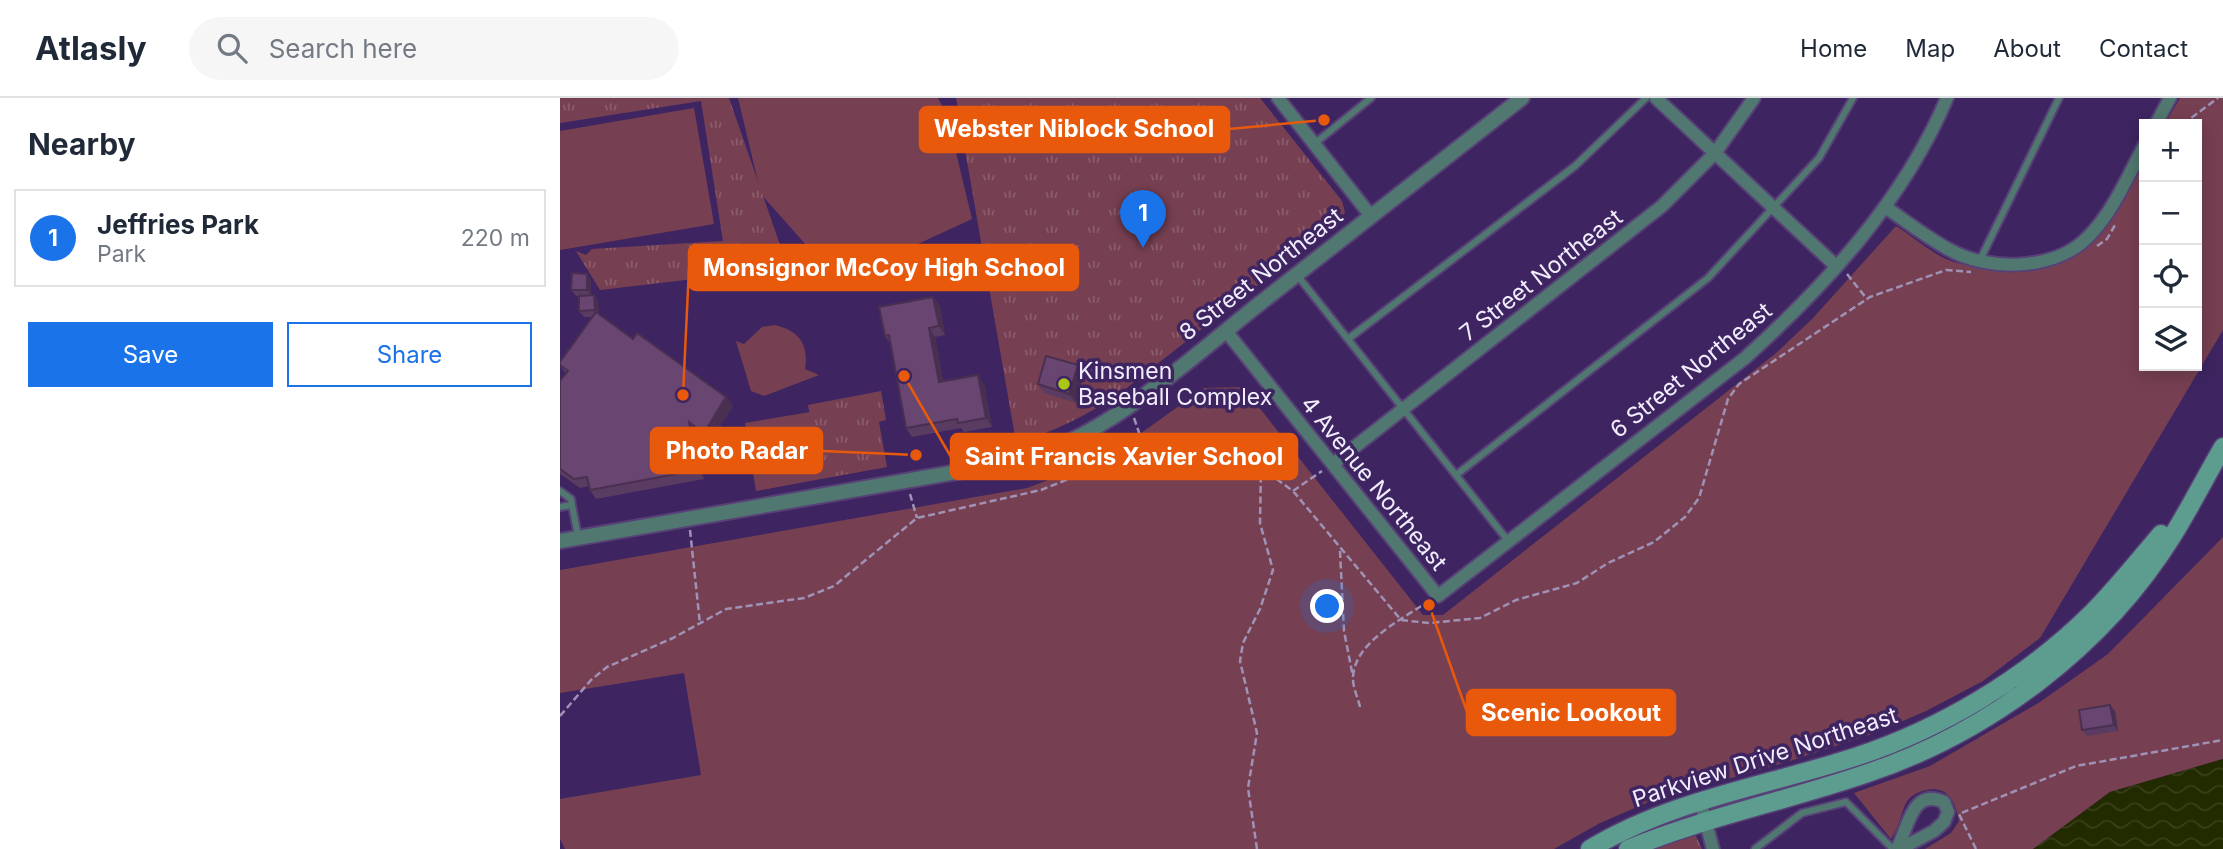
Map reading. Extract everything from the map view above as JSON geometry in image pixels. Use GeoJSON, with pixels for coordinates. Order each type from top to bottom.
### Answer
{"type":"FeatureCollection","features":[{"type":"Feature","properties":{"kind":"main road","name":"Parkview Drive Northeast"},"geometry":{"type":"LineString","coordinates":[[1628,849],[1705,820],[1864,775],[1903,760],[2003,707],[2051,672],[2122,601],[2173,536],[2223,447]]}},
{"type":"Feature","properties":{"kind":"main road","name":"Parkview Drive Northeast"},"geometry":{"type":"LineString","coordinates":[[1590,849],[1659,814],[1858,756],[1948,718],[1988,694],[2088,617],[2201,486]]}},
{"type":"Feature","properties":{"kind":"street"},"geometry":{"type":"LineString","coordinates":[[1278,98],[1371,216]]}},
{"type":"Feature","properties":{"kind":"street","name":"8 Street Northeast"},"geometry":{"type":"LineString","coordinates":[[560,541],[1020,461],[1077,440],[1126,407],[1226,331],[1522,98]]}},
{"type":"Feature","properties":{"kind":"street"},"geometry":{"type":"LineString","coordinates":[[1656,98],[1836,266]]}},
{"type":"Feature","properties":{"kind":"street","name":"7 Street Northeast"},"geometry":{"type":"LineString","coordinates":[[1333,464],[1662,206],[1715,153],[1754,98]]}},
{"type":"Feature","properties":{"kind":"street","name":"6 Street Northeast"},"geometry":{"type":"LineString","coordinates":[[1438,596],[1745,358],[1790,317],[1885,207],[1938,120],[1947,98]]}},
{"type":"Feature","properties":{"kind":"street"},"geometry":{"type":"LineString","coordinates":[[2159,119],[2170,98]]}},
{"type":"Feature","properties":{"kind":"street"},"geometry":{"type":"LineString","coordinates":[[1885,207],[1950,250],[1980,260],[2028,264],[2070,253],[2106,215],[2139,155]]}},
{"type":"Feature","properties":{"kind":"street","name":"4 Avenue Northeast"},"geometry":{"type":"LineString","coordinates":[[1226,331],[1438,596]]}},
{"type":"Feature","properties":{"kind":"street"},"geometry":{"type":"LineString","coordinates":[[1700,801],[1713,849]]}},
{"type":"Feature","properties":{"kind":"lane"},"geometry":{"type":"LineString","coordinates":[[1314,144],[1371,98]]}},
{"type":"Feature","properties":{"kind":"lane"},"geometry":{"type":"LineString","coordinates":[[1348,339],[1576,166],[1646,98]]}},
{"type":"Feature","properties":{"kind":"lane"},"geometry":{"type":"LineString","coordinates":[[1456,475],[1709,278],[1819,158],[1853,98]]}},
{"type":"Feature","properties":{"kind":"lane"},"geometry":{"type":"LineString","coordinates":[[1980,260],[2059,98]]}},
{"type":"Feature","properties":{"kind":"lane"},"geometry":{"type":"LineString","coordinates":[[1297,275],[1509,542]]}},
{"type":"Feature","properties":{"kind":"lane"},"geometry":{"type":"LineString","coordinates":[[560,491],[571,499],[579,538]]}},
{"type":"Feature","properties":{"kind":"lane"},"geometry":{"type":"LineString","coordinates":[[560,507],[572,505]]}},
{"type":"Feature","properties":{"kind":"lane"},"geometry":{"type":"LineString","coordinates":[[1755,849],[1802,813],[1846,802],[1897,849]]}},
{"type":"Feature","properties":{"kind":"path"},"geometry":{"type":"LineString","coordinates":[[2190,119],[2218,98]]}},
{"type":"Feature","properties":{"kind":"path"},"geometry":{"type":"LineString","coordinates":[[2088,253],[2107,239],[2120,216]]}},
{"type":"Feature","properties":{"kind":"path"},"geometry":{"type":"LineString","coordinates":[[1836,266],[1867,299]]}},
{"type":"Feature","properties":{"kind":"path"},"geometry":{"type":"LineString","coordinates":[[560,716],[591,680],[607,667],[726,609],[803,598],[834,586],[917,518],[1041,490],[1145,450],[1180,444],[1210,446],[1252,461],[1293,491],[1401,620],[1429,624],[1480,618],[1516,600],[1577,583],[1608,563],[1654,542],[1685,517],[1699,498],[1733,390],[1763,365],[1867,299],[1946,270],[1973,272]]}},
{"type":"Feature","properties":{"kind":"path"},"geometry":{"type":"LineString","coordinates":[[1126,407],[1138,426],[1145,450]]}},
{"type":"Feature","properties":{"kind":"path"},"geometry":{"type":"LineString","coordinates":[[1293,491],[1333,464]]}},
{"type":"Feature","properties":{"kind":"path"},"geometry":{"type":"LineString","coordinates":[[1257,849],[1248,788],[1257,733],[1240,661],[1243,643],[1260,608],[1273,570],[1260,523],[1261,469]]}},
{"type":"Feature","properties":{"kind":"path"},"geometry":{"type":"LineString","coordinates":[[909,489],[917,518]]}},
{"type":"Feature","properties":{"kind":"path"},"geometry":{"type":"LineString","coordinates":[[689,519],[700,624]]}},
{"type":"Feature","properties":{"kind":"path"},"geometry":{"type":"LineString","coordinates":[[1340,549],[1344,631],[1360,707]]}},
{"type":"Feature","properties":{"kind":"path"},"geometry":{"type":"LineString","coordinates":[[1353,677],[1371,642],[1438,596]]}},
{"type":"Feature","properties":{"kind":"path"},"geometry":{"type":"LineString","coordinates":[[1976,849],[1959,814],[2076,766],[2223,740]]}},
{"type":"Feature","properties":{"kind":"green space"},"geometry":{"type":"Polygon","coordinates":[[[560,98],[729,98],[788,268],[600,290],[576,251],[586,255],[592,249],[723,241],[701,101],[560,123],[560,98]]]}},
{"type":"Feature","properties":{"kind":"green space"},"geometry":{"type":"Polygon","coordinates":[[[738,98],[938,98],[947,115],[972,219],[894,255],[815,255],[761,194],[738,98]]]}},
{"type":"Feature","properties":{"kind":"green space"},"geometry":{"type":"Polygon","coordinates":[[[956,98],[1260,98],[1342,201],[1345,212],[1341,220],[1119,394],[1069,422],[1016,442],[956,98]]]}},
{"type":"Feature","properties":{"kind":"green space"},"geometry":{"type":"Polygon","coordinates":[[[2180,98],[2223,98],[2223,330],[2202,365],[2202,119],[2168,119],[2180,98]]]}},
{"type":"Feature","properties":{"kind":"green space"},"geometry":{"type":"Polygon","coordinates":[[[694,108],[714,224],[560,250],[560,131],[694,108]]]}},
{"type":"Feature","properties":{"kind":"green space"},"geometry":{"type":"Polygon","coordinates":[[[2139,172],[2139,371],[2199,371],[2040,638],[1983,681],[1926,711],[1875,733],[1787,762],[1651,801],[1600,823],[1554,849],[565,849],[560,839],[560,799],[701,775],[684,673],[560,693],[560,570],[1027,488],[1105,459],[1204,388],[1243,387],[1423,615],[1443,615],[1775,354],[1813,318],[1896,226],[1946,259],[1982,268],[2024,267],[2044,264],[2081,250],[2103,232],[2139,172]]]}},
{"type":"Feature","properties":{"kind":"green space"},"geometry":{"type":"Polygon","coordinates":[[[775,325],[790,331],[801,340],[805,352],[805,369],[819,375],[764,396],[751,391],[736,341],[744,344],[762,327],[775,325]]]}},
{"type":"Feature","properties":{"kind":"green space"},"geometry":{"type":"Polygon","coordinates":[[[881,391],[886,420],[879,422],[887,467],[821,479],[808,405],[881,391]]]}},
{"type":"Feature","properties":{"kind":"green space"},"geometry":{"type":"Polygon","coordinates":[[[810,412],[821,479],[756,491],[745,423],[810,412]]]}},
{"type":"Feature","properties":{"kind":"green space"},"geometry":{"type":"Polygon","coordinates":[[[2223,537],[2223,759],[2110,792],[2033,849],[1925,849],[1951,833],[1959,821],[1949,796],[1931,789],[1909,798],[1891,839],[1854,793],[1930,766],[2040,702],[2108,654],[2223,537]]]}},
{"type":"Feature","properties":{"kind":"green space"},"geometry":{"type":"Polygon","coordinates":[[[1687,834],[1696,836],[1702,849],[1646,849],[1687,834]]]}},
{"type":"Feature","properties":{"kind":"water"},"geometry":{"type":"Polygon","coordinates":[[[2223,759],[2223,849],[2033,849],[2110,792],[2223,759]]]}},
{"type":"Feature","properties":{"kind":"building"},"geometry":{"type":"Polygon","coordinates":[[[572,273],[587,274],[587,290],[571,290],[572,273]]]}},
{"type":"Feature","properties":{"kind":"building"},"geometry":{"type":"Polygon","coordinates":[[[594,295],[595,310],[579,311],[579,296],[594,295]]]}},
{"type":"Feature","properties":{"kind":"building"},"geometry":{"type":"Polygon","coordinates":[[[933,297],[939,326],[929,328],[939,382],[978,375],[986,418],[958,423],[957,419],[906,428],[889,335],[885,336],[879,307],[933,297]]]}},
{"type":"Feature","properties":{"kind":"building"},"geometry":{"type":"Polygon","coordinates":[[[596,312],[633,339],[637,333],[726,397],[704,433],[689,422],[698,470],[590,490],[587,477],[574,479],[560,469],[560,381],[568,371],[560,362],[596,312]]]}},
{"type":"Feature","properties":{"kind":"building"},"geometry":{"type":"Polygon","coordinates":[[[1046,356],[1078,365],[1069,394],[1038,384],[1046,356]]]}},
{"type":"Feature","properties":{"kind":"building"},"geometry":{"type":"Polygon","coordinates":[[[2110,705],[2114,725],[2082,730],[2079,710],[2110,705]]]}},
{"type":"Feature","properties":{"kind":"place","name":"Webster Niblock School"},"geometry":{"type":"Point","coordinates":[1324,120]}},
{"type":"Feature","properties":{"kind":"place","name":"Jeffries Park"},"geometry":{"type":"Point","coordinates":[1143,248]}},
{"type":"Feature","properties":{"kind":"place","name":"Saint Francis Xavier School"},"geometry":{"type":"Point","coordinates":[904,376]}},
{"type":"Feature","properties":{"kind":"place","name":"Kinsmen Baseball Complex"},"geometry":{"type":"Point","coordinates":[1064,384]}},
{"type":"Feature","properties":{"kind":"place","name":"Monsignor McCoy High School"},"geometry":{"type":"Point","coordinates":[683,395]}},
{"type":"Feature","properties":{"kind":"place","name":"Photo Radar"},"geometry":{"type":"Point","coordinates":[916,455]}},
{"type":"Feature","properties":{"kind":"place","name":"Scenic Lookout"},"geometry":{"type":"Point","coordinates":[1429,605]}}]}
